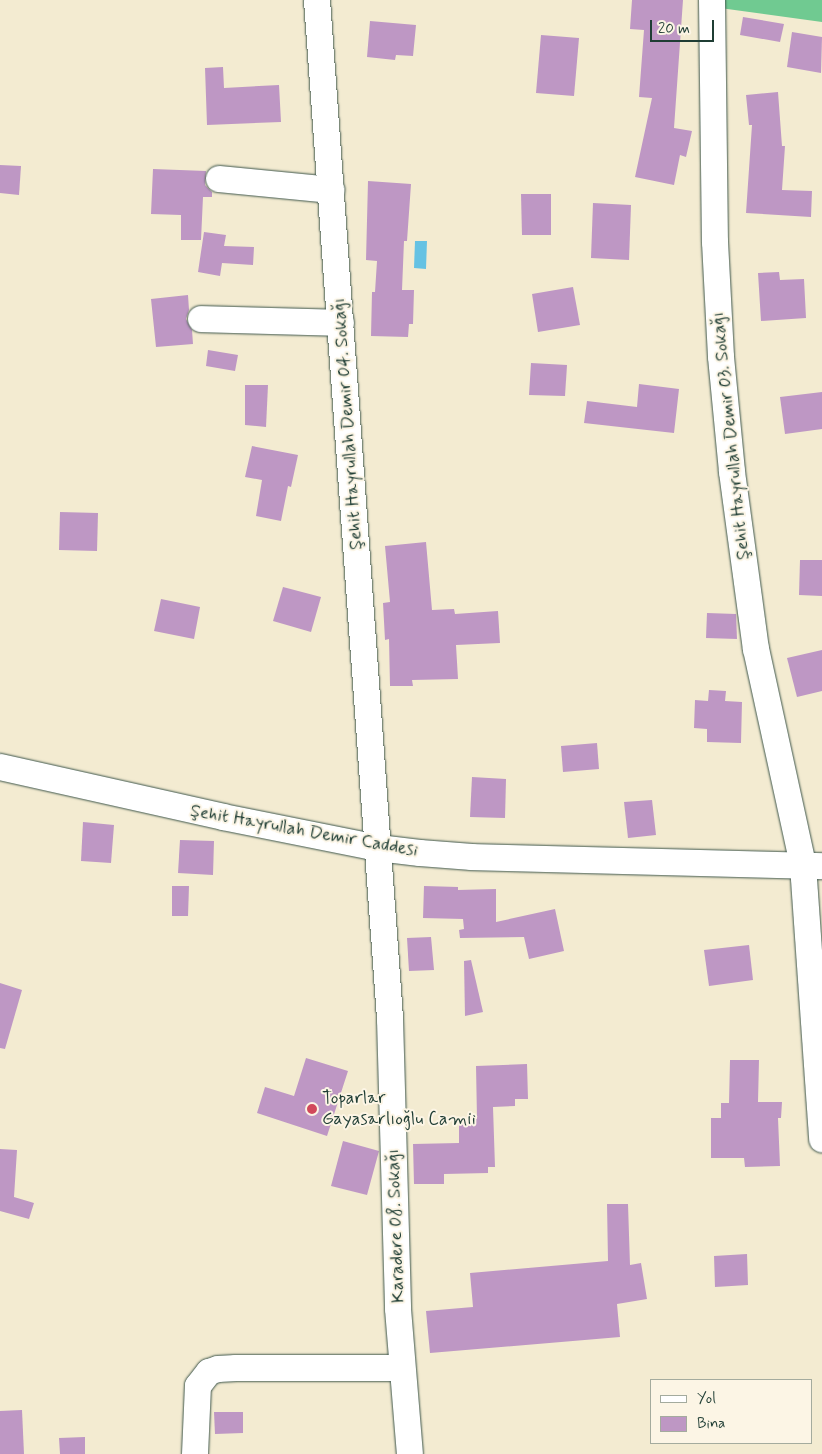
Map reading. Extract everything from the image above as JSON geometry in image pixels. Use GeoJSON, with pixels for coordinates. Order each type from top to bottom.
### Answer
{"type":"FeatureCollection","features":[{"type":"Feature","properties":{"kind":"street","name":"Şehit Hayrullah Demir 04. Sokağı"},"geometry":{"type":"LineString","coordinates":[[317,0],[378,848]]}},
{"type":"Feature","properties":{"kind":"street","name":"Şehit Hayrullah Demir 03. Sokağı"},"geometry":{"type":"LineString","coordinates":[[712,0],[714,242],[721,357],[732,472],[756,649],[813,866],[822,1139]]}},
{"type":"Feature","properties":{"kind":"street"},"geometry":{"type":"LineString","coordinates":[[220,179],[331,190]]}},
{"type":"Feature","properties":{"kind":"street"},"geometry":{"type":"LineString","coordinates":[[201,319],[341,324]]}},
{"type":"Feature","properties":{"kind":"street","name":"Şehit Hayrullah Demir Caddesi"},"geometry":{"type":"LineString","coordinates":[[0,767],[223,817],[378,848],[472,857],[813,866]]}},
{"type":"Feature","properties":{"kind":"street","name":"Karadere 08. Sokağı"},"geometry":{"type":"LineString","coordinates":[[378,848],[390,1019],[395,1246],[402,1368],[410,1454]]}},
{"type":"Feature","properties":{"kind":"street"},"geometry":{"type":"LineString","coordinates":[[195,1454],[198,1386],[209,1372],[218,1368],[402,1368]]}},
{"type":"Feature","properties":{"kind":"green space"},"geometry":{"type":"Polygon","coordinates":[[[720,0],[822,0],[822,22],[720,8],[720,0]]]}},
{"type":"Feature","properties":{"kind":"water"},"geometry":{"type":"Polygon","coordinates":[[[415,241],[427,241],[426,269],[414,268],[415,241]]]}},
{"type":"Feature","properties":{"kind":"building"},"geometry":{"type":"Polygon","coordinates":[[[632,0],[683,0],[674,128],[692,131],[686,157],[680,155],[674,185],[635,177],[652,98],[639,97],[644,30],[630,29],[632,0]]]}},
{"type":"Feature","properties":{"kind":"building"},"geometry":{"type":"Polygon","coordinates":[[[743,17],[784,24],[780,42],[740,35],[743,17]]]}},
{"type":"Feature","properties":{"kind":"building"},"geometry":{"type":"Polygon","coordinates":[[[370,21],[416,25],[413,56],[396,55],[395,60],[367,57],[370,21]]]}},
{"type":"Feature","properties":{"kind":"building"},"geometry":{"type":"Polygon","coordinates":[[[792,32],[822,37],[821,73],[787,67],[792,32]]]}},
{"type":"Feature","properties":{"kind":"building"},"geometry":{"type":"Polygon","coordinates":[[[541,35],[579,38],[574,96],[536,93],[541,35]]]}},
{"type":"Feature","properties":{"kind":"building"},"geometry":{"type":"Polygon","coordinates":[[[223,67],[224,88],[279,85],[281,122],[207,125],[205,68],[223,67]]]}},
{"type":"Feature","properties":{"kind":"building"},"geometry":{"type":"Polygon","coordinates":[[[778,92],[782,146],[785,146],[782,190],[812,191],[811,217],[746,213],[752,125],[749,125],[746,95],[778,92]]]}},
{"type":"Feature","properties":{"kind":"building"},"geometry":{"type":"Polygon","coordinates":[[[0,165],[21,166],[19,195],[0,193],[0,165]]]}},
{"type":"Feature","properties":{"kind":"building"},"geometry":{"type":"Polygon","coordinates":[[[153,169],[206,171],[205,185],[212,192],[212,197],[203,197],[201,240],[181,240],[181,215],[151,214],[153,169]]]}},
{"type":"Feature","properties":{"kind":"building"},"geometry":{"type":"Polygon","coordinates":[[[368,181],[411,184],[407,241],[404,241],[402,290],[414,290],[413,324],[409,324],[408,337],[371,336],[372,292],[375,292],[377,261],[366,260],[368,181]]]}},
{"type":"Feature","properties":{"kind":"building"},"geometry":{"type":"Polygon","coordinates":[[[521,194],[551,194],[551,235],[522,235],[521,194]]]}},
{"type":"Feature","properties":{"kind":"building"},"geometry":{"type":"Polygon","coordinates":[[[593,203],[631,205],[629,260],[591,258],[593,203]]]}},
{"type":"Feature","properties":{"kind":"building"},"geometry":{"type":"Polygon","coordinates":[[[204,232],[226,235],[224,246],[254,247],[253,265],[222,263],[220,276],[198,272],[204,232]]]}},
{"type":"Feature","properties":{"kind":"building"},"geometry":{"type":"Polygon","coordinates":[[[779,272],[780,280],[804,279],[806,318],[761,321],[758,273],[779,272]]]}},
{"type":"Feature","properties":{"kind":"building"},"geometry":{"type":"Polygon","coordinates":[[[573,287],[580,325],[538,332],[532,294],[573,287]]]}},
{"type":"Feature","properties":{"kind":"building"},"geometry":{"type":"Polygon","coordinates":[[[188,295],[189,310],[186,319],[192,330],[193,344],[156,347],[151,299],[188,295]]]}},
{"type":"Feature","properties":{"kind":"building"},"geometry":{"type":"Polygon","coordinates":[[[208,350],[238,355],[235,371],[206,366],[208,350]]]}},
{"type":"Feature","properties":{"kind":"building"},"geometry":{"type":"Polygon","coordinates":[[[531,363],[567,365],[565,396],[529,395],[531,363]]]}},
{"type":"Feature","properties":{"kind":"building"},"geometry":{"type":"Polygon","coordinates":[[[639,384],[679,389],[674,433],[584,423],[587,401],[637,407],[639,384]]]}},
{"type":"Feature","properties":{"kind":"building"},"geometry":{"type":"Polygon","coordinates":[[[245,385],[268,385],[266,427],[245,425],[245,385]]]}},
{"type":"Feature","properties":{"kind":"building"},"geometry":{"type":"Polygon","coordinates":[[[822,392],[822,429],[785,434],[780,397],[822,392]]]}},
{"type":"Feature","properties":{"kind":"building"},"geometry":{"type":"Polygon","coordinates":[[[252,446],[298,455],[291,487],[288,486],[281,521],[256,516],[262,480],[245,477],[252,446]]]}},
{"type":"Feature","properties":{"kind":"building"},"geometry":{"type":"Polygon","coordinates":[[[60,512],[98,513],[97,551],[59,550],[60,512]]]}},
{"type":"Feature","properties":{"kind":"building"},"geometry":{"type":"Polygon","coordinates":[[[426,542],[432,610],[454,609],[455,614],[498,611],[500,643],[456,645],[458,679],[412,680],[413,686],[390,686],[389,639],[385,640],[383,603],[390,602],[385,546],[426,542]]]}},
{"type":"Feature","properties":{"kind":"building"},"geometry":{"type":"Polygon","coordinates":[[[800,560],[822,560],[822,596],[799,595],[800,560]]]}},
{"type":"Feature","properties":{"kind":"building"},"geometry":{"type":"Polygon","coordinates":[[[283,587],[321,597],[311,632],[273,621],[283,587]]]}},
{"type":"Feature","properties":{"kind":"building"},"geometry":{"type":"Polygon","coordinates":[[[161,599],[200,607],[194,639],[154,631],[161,599]]]}},
{"type":"Feature","properties":{"kind":"building"},"geometry":{"type":"Polygon","coordinates":[[[707,613],[736,614],[737,639],[706,638],[707,613]]]}},
{"type":"Feature","properties":{"kind":"building"},"geometry":{"type":"Polygon","coordinates":[[[822,650],[822,691],[797,697],[787,658],[822,650]]]}},
{"type":"Feature","properties":{"kind":"building"},"geometry":{"type":"Polygon","coordinates":[[[709,690],[726,691],[725,701],[742,702],[741,743],[707,742],[707,729],[694,728],[695,700],[708,701],[709,690]]]}},
{"type":"Feature","properties":{"kind":"building"},"geometry":{"type":"Polygon","coordinates":[[[597,743],[599,769],[563,772],[561,746],[597,743]]]}},
{"type":"Feature","properties":{"kind":"building"},"geometry":{"type":"Polygon","coordinates":[[[472,777],[506,779],[505,818],[470,817],[472,777]]]}},
{"type":"Feature","properties":{"kind":"building"},"geometry":{"type":"Polygon","coordinates":[[[652,800],[656,835],[628,838],[624,802],[652,800]]]}},
{"type":"Feature","properties":{"kind":"building"},"geometry":{"type":"Polygon","coordinates":[[[83,822],[114,825],[111,863],[81,861],[83,822]]]}},
{"type":"Feature","properties":{"kind":"building"},"geometry":{"type":"Polygon","coordinates":[[[180,840],[214,841],[213,875],[178,873],[180,840]]]}},
{"type":"Feature","properties":{"kind":"building"},"geometry":{"type":"Polygon","coordinates":[[[172,886],[189,886],[188,916],[172,916],[172,886]]]}},
{"type":"Feature","properties":{"kind":"building"},"geometry":{"type":"Polygon","coordinates":[[[424,886],[458,887],[458,890],[496,889],[496,922],[555,909],[564,951],[529,959],[524,937],[460,938],[459,930],[464,929],[463,919],[423,918],[424,886]]]}},
{"type":"Feature","properties":{"kind":"building"},"geometry":{"type":"Polygon","coordinates":[[[431,937],[434,970],[409,971],[407,938],[431,937]]]}},
{"type":"Feature","properties":{"kind":"building"},"geometry":{"type":"Polygon","coordinates":[[[749,945],[753,980],[709,986],[704,950],[749,945]]]}},
{"type":"Feature","properties":{"kind":"building"},"geometry":{"type":"Polygon","coordinates":[[[471,960],[483,1012],[465,1016],[464,961],[471,960]]]}},
{"type":"Feature","properties":{"kind":"building"},"geometry":{"type":"Polygon","coordinates":[[[0,983],[22,990],[5,1049],[0,1048],[0,983]]]}},
{"type":"Feature","properties":{"kind":"building","name":"Toparlar Gayasarlıoğlu Camii"},"geometry":{"type":"Polygon","coordinates":[[[306,1058],[348,1071],[327,1136],[257,1113],[265,1087],[294,1096],[306,1058]]]}},
{"type":"Feature","properties":{"kind":"building"},"geometry":{"type":"Polygon","coordinates":[[[730,1060],[759,1060],[758,1102],[782,1102],[781,1118],[778,1118],[780,1166],[745,1167],[744,1158],[711,1158],[711,1118],[721,1118],[721,1103],[729,1103],[730,1060]]]}},
{"type":"Feature","properties":{"kind":"building"},"geometry":{"type":"Polygon","coordinates":[[[527,1064],[528,1099],[515,1099],[515,1106],[493,1107],[495,1167],[488,1167],[488,1173],[444,1174],[444,1184],[414,1184],[413,1144],[459,1143],[459,1120],[477,1119],[476,1066],[527,1064]]]}},
{"type":"Feature","properties":{"kind":"building"},"geometry":{"type":"Polygon","coordinates":[[[343,1141],[379,1151],[367,1195],[331,1186],[343,1141]]]}},
{"type":"Feature","properties":{"kind":"building"},"geometry":{"type":"Polygon","coordinates":[[[0,1149],[17,1150],[14,1197],[34,1203],[29,1219],[0,1211],[0,1149]]]}},
{"type":"Feature","properties":{"kind":"building"},"geometry":{"type":"Polygon","coordinates":[[[607,1204],[628,1204],[630,1265],[641,1263],[647,1299],[617,1304],[620,1337],[430,1353],[426,1311],[473,1307],[470,1273],[608,1261],[607,1204]]]}},
{"type":"Feature","properties":{"kind":"building"},"geometry":{"type":"Polygon","coordinates":[[[747,1254],[748,1285],[715,1287],[714,1256],[747,1254]]]}},
{"type":"Feature","properties":{"kind":"building"},"geometry":{"type":"Polygon","coordinates":[[[22,1410],[24,1454],[0,1454],[0,1411],[22,1410]]]}},
{"type":"Feature","properties":{"kind":"building"},"geometry":{"type":"Polygon","coordinates":[[[214,1412],[243,1412],[243,1433],[215,1434],[214,1412]]]}},
{"type":"Feature","properties":{"kind":"building"},"geometry":{"type":"Polygon","coordinates":[[[85,1437],[85,1454],[60,1454],[59,1438],[85,1437]]]}},
{"type":"Feature","properties":{"kind":"place","name":"Toparlar Gayasarlıoğlu Camii"},"geometry":{"type":"Point","coordinates":[312,1109]}}]}
